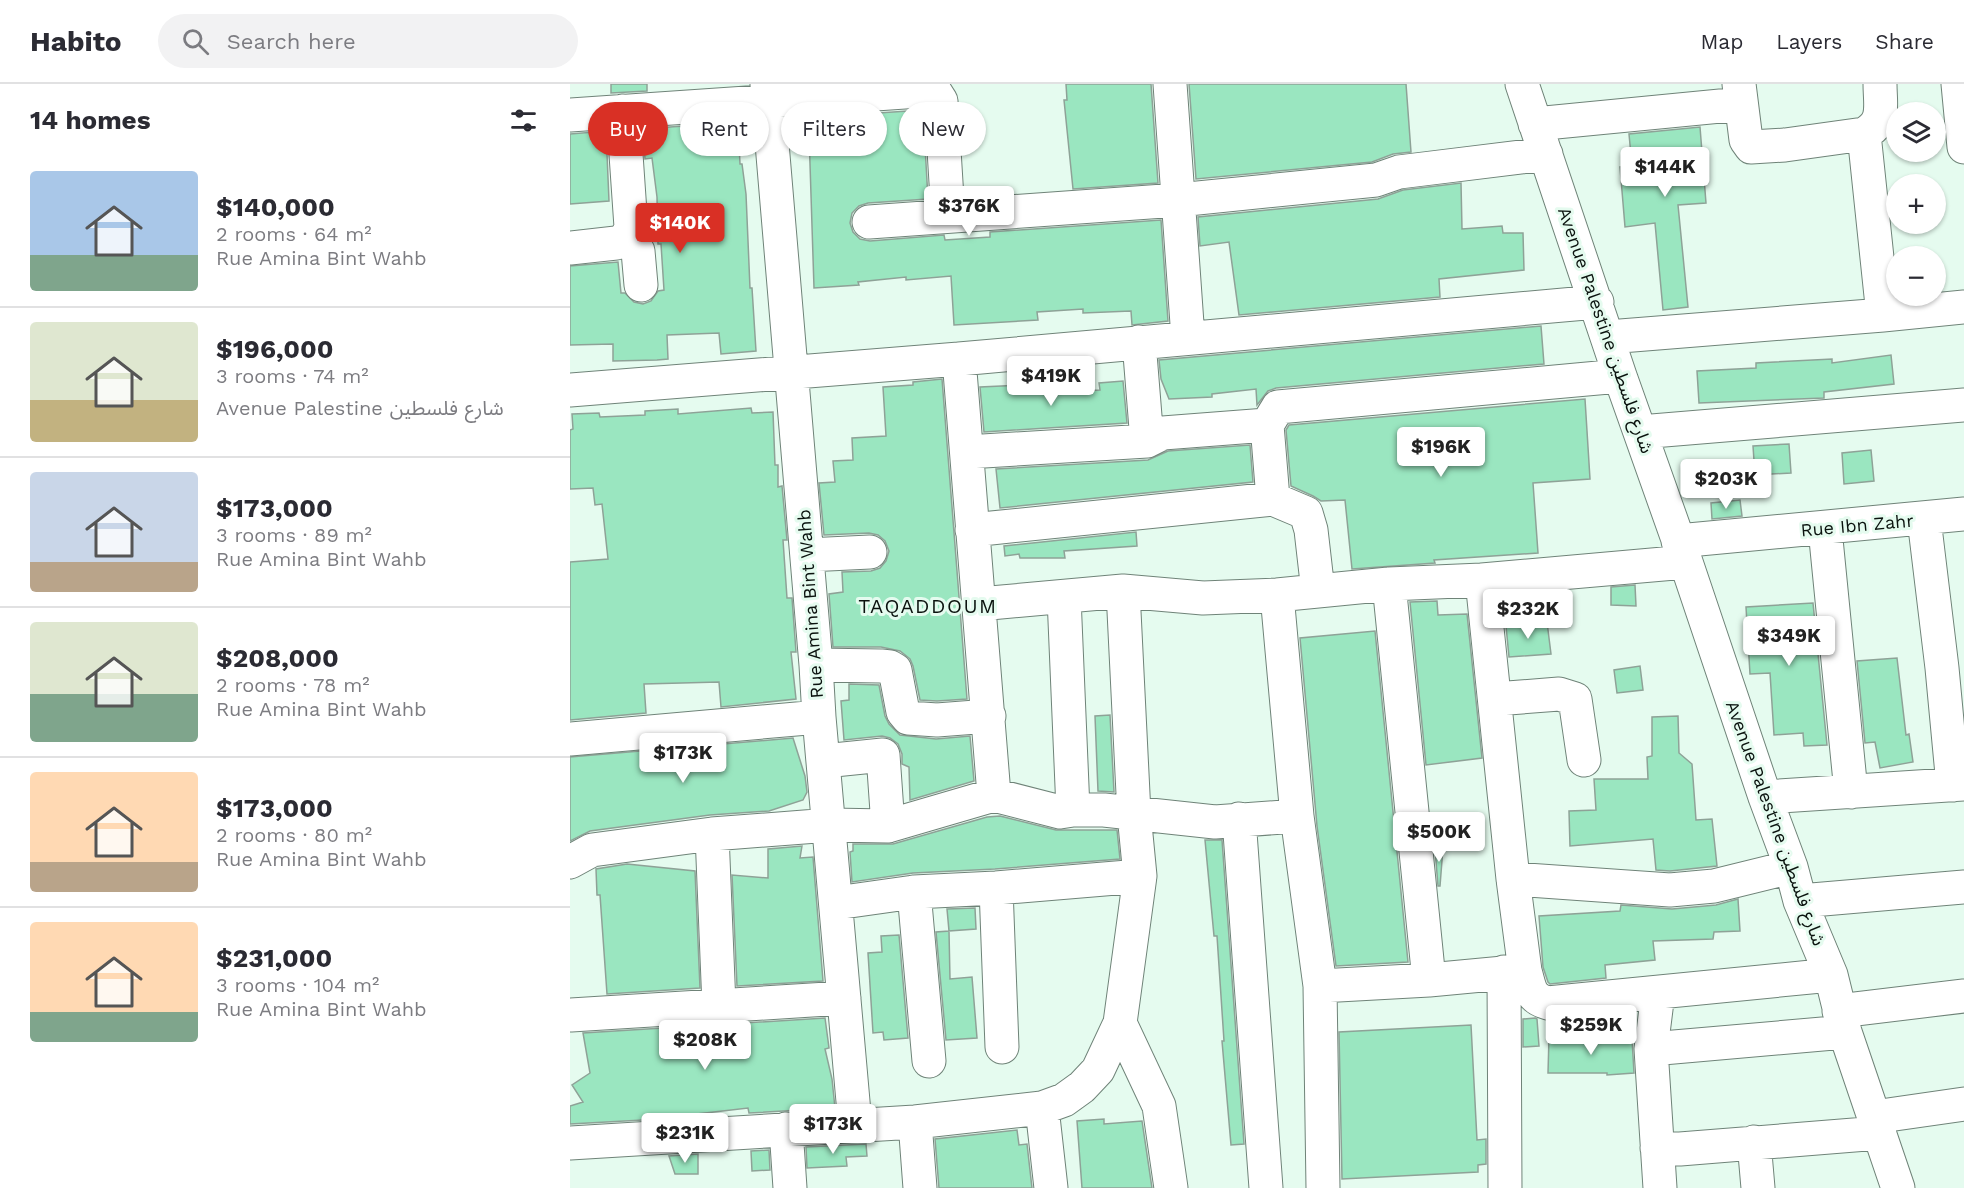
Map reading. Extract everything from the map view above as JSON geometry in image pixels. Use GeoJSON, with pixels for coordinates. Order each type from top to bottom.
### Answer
{"type":"FeatureCollection","features":[{"type":"Feature","properties":{"kind":"street"},"geometry":{"type":"LineString","coordinates":[[1170,84],[1188,338]]}},
{"type":"Feature","properties":{"kind":"street","name":"Avenue Palestine شارع فلسطين"},"geometry":{"type":"LineString","coordinates":[[1522,84],[1620,376],[1791,867],[1800,900],[1831,975],[1842,1022],[1898,1188]]}},
{"type":"Feature","properties":{"kind":"street"},"geometry":{"type":"LineString","coordinates":[[1535,124],[1653,98],[1740,94],[1746,140],[1751,147],[1785,146],[1864,134],[1874,129],[1881,117],[1880,84]]}},
{"type":"Feature","properties":{"kind":"street"},"geometry":{"type":"LineString","coordinates":[[1958,84],[1964,147]]}},
{"type":"Feature","properties":{"kind":"street"},"geometry":{"type":"LineString","coordinates":[[668,105],[768,93],[934,90],[941,101],[948,215]]}},
{"type":"Feature","properties":{"kind":"street","name":"Rue Amina Bint Wahb"},"geometry":{"type":"LineString","coordinates":[[768,93],[855,1124]]}},
{"type":"Feature","properties":{"kind":"street"},"geometry":{"type":"LineString","coordinates":[[570,115],[588,114]]}},
{"type":"Feature","properties":{"kind":"street"},"geometry":{"type":"LineString","coordinates":[[1864,134],[1883,315]]}},
{"type":"Feature","properties":{"kind":"street"},"geometry":{"type":"LineString","coordinates":[[869,222],[1178,200],[1376,180],[1399,171],[1546,154]]}},
{"type":"Feature","properties":{"kind":"street"},"geometry":{"type":"LineString","coordinates":[[570,248],[616,243],[628,236],[631,227],[626,156]]}},
{"type":"Feature","properties":{"kind":"street"},"geometry":{"type":"LineString","coordinates":[[628,236],[638,251],[641,285]]}},
{"type":"Feature","properties":{"kind":"street"},"geometry":{"type":"LineString","coordinates":[[570,390],[1597,302]]}},
{"type":"Feature","properties":{"kind":"street"},"geometry":{"type":"LineString","coordinates":[[1608,337],[1964,307]]}},
{"type":"Feature","properties":{"kind":"street"},"geometry":{"type":"LineString","coordinates":[[1139,342],[1147,441]]}},
{"type":"Feature","properties":{"kind":"street"},"geometry":{"type":"LineString","coordinates":[[959,358],[994,795]]}},
{"type":"Feature","properties":{"kind":"street"},"geometry":{"type":"LineString","coordinates":[[1273,499],[1267,424],[1278,407],[1620,376]]}},
{"type":"Feature","properties":{"kind":"street"},"geometry":{"type":"LineString","coordinates":[[1640,432],[1964,405]]}},
{"type":"Feature","properties":{"kind":"street"},"geometry":{"type":"LineString","coordinates":[[967,452],[1147,441],[1163,433],[1267,424]]}},
{"type":"Feature","properties":{"kind":"street"},"geometry":{"type":"LineString","coordinates":[[972,530],[1273,499],[1306,513],[1311,530],[1318,591]]}},
{"type":"Feature","properties":{"kind":"street","name":"Rue Ibn Zahr"},"geometry":{"type":"LineString","coordinates":[[979,604],[1123,591],[1203,598],[1277,595],[1389,584],[1482,580],[1826,529],[1964,514]]}},
{"type":"Feature","properties":{"kind":"street"},"geometry":{"type":"LineString","coordinates":[[1765,797],[1959,784],[1953,667],[1924,519]]}},
{"type":"Feature","properties":{"kind":"street"},"geometry":{"type":"LineString","coordinates":[[1826,529],[1851,792]]}},
{"type":"Feature","properties":{"kind":"street"},"geometry":{"type":"LineString","coordinates":[[807,555],[870,552]]}},
{"type":"Feature","properties":{"kind":"street"},"geometry":{"type":"LineString","coordinates":[[1482,580],[1513,879],[1515,971],[1505,1188]]}},
{"type":"Feature","properties":{"kind":"street"},"geometry":{"type":"LineString","coordinates":[[1389,584],[1429,980]]}},
{"type":"Feature","properties":{"kind":"street"},"geometry":{"type":"LineString","coordinates":[[570,1143],[915,1122],[1042,1108],[1064,1100],[1082,1087],[1098,1070],[1120,1023],[1140,876],[1134,814],[1123,591]]}},
{"type":"Feature","properties":{"kind":"street"},"geometry":{"type":"LineString","coordinates":[[1277,595],[1297,816],[1320,986],[1323,1188]]}},
{"type":"Feature","properties":{"kind":"street"},"geometry":{"type":"LineString","coordinates":[[1064,597],[1074,810]]}},
{"type":"Feature","properties":{"kind":"street"},"geometry":{"type":"LineString","coordinates":[[816,665],[890,667],[895,670],[903,712],[908,718],[937,720],[988,716]]}},
{"type":"Feature","properties":{"kind":"street"},"geometry":{"type":"LineString","coordinates":[[1495,699],[1559,694],[1575,699],[1584,760]]}},
{"type":"Feature","properties":{"kind":"street"},"geometry":{"type":"LineString","coordinates":[[570,739],[819,717]]}},
{"type":"Feature","properties":{"kind":"street"},"geometry":{"type":"LineString","coordinates":[[824,761],[883,755],[888,826]]}},
{"type":"Feature","properties":{"kind":"street"},"geometry":{"type":"LineString","coordinates":[[570,862],[592,850],[712,834],[830,825],[888,826],[994,795],[1060,812],[1104,810],[1215,822],[1297,816]]}},
{"type":"Feature","properties":{"kind":"street"},"geometry":{"type":"LineString","coordinates":[[1239,819],[1266,1188]]}},
{"type":"Feature","properties":{"kind":"street"},"geometry":{"type":"LineString","coordinates":[[712,834],[719,1006]]}},
{"type":"Feature","properties":{"kind":"street"},"geometry":{"type":"LineString","coordinates":[[1513,879],[1670,890],[1714,885],[1791,867]]}},
{"type":"Feature","properties":{"kind":"street"},"geometry":{"type":"LineString","coordinates":[[836,903],[914,892],[996,888],[1140,876]]}},
{"type":"Feature","properties":{"kind":"street"},"geometry":{"type":"LineString","coordinates":[[1800,900],[1964,887]]}},
{"type":"Feature","properties":{"kind":"street"},"geometry":{"type":"LineString","coordinates":[[996,888],[1002,1047]]}},
{"type":"Feature","properties":{"kind":"street"},"geometry":{"type":"LineString","coordinates":[[914,892],[929,1061]]}},
{"type":"Feature","properties":{"kind":"street"},"geometry":{"type":"LineString","coordinates":[[1320,986],[1429,980],[1515,971]]}},
{"type":"Feature","properties":{"kind":"street"},"geometry":{"type":"LineString","coordinates":[[1515,971],[1533,996],[1548,1003],[1831,975]]}},
{"type":"Feature","properties":{"kind":"street"},"geometry":{"type":"LineString","coordinates":[[1658,993],[1651,1049],[1660,1188]]}},
{"type":"Feature","properties":{"kind":"street"},"geometry":{"type":"LineString","coordinates":[[1651,1049],[1842,1022],[1964,996]]}},
{"type":"Feature","properties":{"kind":"street"},"geometry":{"type":"LineString","coordinates":[[570,1006],[719,1006],[844,998]]}},
{"type":"Feature","properties":{"kind":"street"},"geometry":{"type":"LineString","coordinates":[[1120,1023],[1159,1106],[1171,1188]]}},
{"type":"Feature","properties":{"kind":"street"},"geometry":{"type":"LineString","coordinates":[[1657,1148],[1680,1149],[1754,1142],[1877,1125],[1964,1104]]}},
{"type":"Feature","properties":{"kind":"street"},"geometry":{"type":"LineString","coordinates":[[1042,1108],[1051,1188]]}},
{"type":"Feature","properties":{"kind":"street"},"geometry":{"type":"LineString","coordinates":[[915,1122],[920,1188]]}},
{"type":"Feature","properties":{"kind":"street"},"geometry":{"type":"LineString","coordinates":[[786,1129],[790,1188]]}},
{"type":"Feature","properties":{"kind":"street"},"geometry":{"type":"LineString","coordinates":[[1754,1142],[1758,1188]]}},
{"type":"Feature","properties":{"kind":"building"},"geometry":{"type":"Polygon","coordinates":[[[611,84],[647,84],[647,91],[611,93],[611,84]]]}},
{"type":"Feature","properties":{"kind":"building"},"geometry":{"type":"Polygon","coordinates":[[[1066,84],[1151,84],[1158,183],[1073,189],[1064,100],[1067,100],[1066,84]]]}},
{"type":"Feature","properties":{"kind":"building"},"geometry":{"type":"Polygon","coordinates":[[[1189,84],[1406,84],[1411,152],[1393,154],[1372,162],[1196,179],[1189,84]]]}},
{"type":"Feature","properties":{"kind":"building"},"geometry":{"type":"Polygon","coordinates":[[[887,112],[899,112],[899,156],[926,156],[928,199],[868,203],[859,206],[852,213],[850,223],[853,232],[860,239],[870,241],[944,235],[945,240],[990,237],[990,232],[1161,220],[1168,321],[1132,325],[1131,311],[1083,313],[1083,309],[1037,312],[1038,320],[954,325],[951,276],[906,280],[906,277],[858,282],[859,285],[814,288],[810,156],[887,156],[887,112]]]}},
{"type":"Feature","properties":{"kind":"building"},"geometry":{"type":"Polygon","coordinates":[[[680,126],[680,156],[740,156],[746,194],[750,288],[752,288],[756,351],[721,354],[719,333],[667,335],[668,359],[657,360],[613,361],[613,344],[570,345],[570,266],[618,262],[621,293],[625,293],[634,302],[643,304],[651,301],[658,291],[664,290],[661,244],[658,244],[657,197],[652,158],[645,159],[645,156],[668,156],[668,127],[680,126]]]}},
{"type":"Feature","properties":{"kind":"building"},"geometry":{"type":"Polygon","coordinates":[[[1700,127],[1706,203],[1678,205],[1688,307],[1663,310],[1655,223],[1625,227],[1620,167],[1632,166],[1629,134],[1700,127]]]}},
{"type":"Feature","properties":{"kind":"building"},"geometry":{"type":"Polygon","coordinates":[[[588,132],[588,156],[607,156],[609,201],[570,204],[570,134],[588,132]]]}},
{"type":"Feature","properties":{"kind":"building"},"geometry":{"type":"Polygon","coordinates":[[[1461,183],[1462,229],[1502,226],[1503,233],[1523,233],[1524,270],[1439,279],[1440,297],[1239,315],[1229,242],[1200,246],[1198,217],[1378,199],[1403,190],[1461,183]]]}},
{"type":"Feature","properties":{"kind":"building"},"geometry":{"type":"Polygon","coordinates":[[[1541,326],[1544,364],[1276,388],[1268,391],[1257,405],[1256,389],[1212,394],[1212,397],[1169,399],[1161,379],[1159,360],[1541,326]]]}},
{"type":"Feature","properties":{"kind":"building"},"geometry":{"type":"Polygon","coordinates":[[[1891,355],[1894,384],[1824,392],[1824,398],[1699,403],[1697,371],[1756,368],[1756,363],[1832,359],[1832,363],[1891,355]]]}},
{"type":"Feature","properties":{"kind":"building"},"geometry":{"type":"Polygon","coordinates":[[[942,379],[967,699],[937,701],[920,700],[913,666],[910,659],[900,651],[881,647],[833,647],[829,594],[843,592],[842,572],[871,571],[880,568],[886,561],[889,551],[885,541],[878,535],[869,533],[824,535],[819,483],[835,482],[833,461],[853,460],[852,438],[886,436],[883,387],[913,385],[913,382],[942,379]]]}},
{"type":"Feature","properties":{"kind":"building"},"geometry":{"type":"Polygon","coordinates":[[[1123,381],[1127,423],[984,432],[980,387],[1047,384],[1048,389],[1053,389],[1053,392],[1100,390],[1099,383],[1123,381]]]}},
{"type":"Feature","properties":{"kind":"building"},"geometry":{"type":"Polygon","coordinates":[[[1585,399],[1590,479],[1533,483],[1538,553],[1434,560],[1435,563],[1352,569],[1345,500],[1321,501],[1291,486],[1286,430],[1289,425],[1585,399]]]}},
{"type":"Feature","properties":{"kind":"building"},"geometry":{"type":"Polygon","coordinates":[[[751,408],[752,413],[773,412],[775,465],[778,465],[778,487],[782,486],[787,540],[783,540],[787,598],[792,598],[796,652],[791,652],[796,699],[721,707],[719,682],[644,684],[646,713],[570,720],[570,562],[608,559],[602,504],[595,505],[593,488],[570,489],[572,414],[599,413],[600,417],[645,415],[645,411],[678,409],[678,414],[751,408]]]}},
{"type":"Feature","properties":{"kind":"building"},"geometry":{"type":"Polygon","coordinates":[[[1789,444],[1791,473],[1755,475],[1753,446],[1789,444]]]}},
{"type":"Feature","properties":{"kind":"building"},"geometry":{"type":"Polygon","coordinates":[[[1250,445],[1253,482],[1000,508],[996,469],[1148,460],[1168,451],[1250,445]]]}},
{"type":"Feature","properties":{"kind":"building"},"geometry":{"type":"Polygon","coordinates":[[[1871,450],[1874,481],[1844,484],[1842,453],[1871,450]]]}},
{"type":"Feature","properties":{"kind":"building"},"geometry":{"type":"Polygon","coordinates":[[[1740,500],[1742,516],[1712,519],[1711,503],[1740,500]]]}},
{"type":"Feature","properties":{"kind":"building"},"geometry":{"type":"Polygon","coordinates":[[[1136,532],[1137,546],[1064,551],[1065,558],[1020,558],[1019,554],[1005,556],[1004,546],[1136,532]]]}},
{"type":"Feature","properties":{"kind":"building"},"geometry":{"type":"Polygon","coordinates":[[[1635,585],[1636,606],[1611,605],[1611,587],[1635,585]]]}},
{"type":"Feature","properties":{"kind":"building"},"geometry":{"type":"Polygon","coordinates":[[[1437,601],[1438,615],[1467,614],[1482,758],[1426,765],[1410,602],[1437,601]]]}},
{"type":"Feature","properties":{"kind":"building"},"geometry":{"type":"Polygon","coordinates":[[[1813,603],[1827,745],[1804,746],[1803,733],[1774,735],[1770,673],[1750,674],[1746,607],[1813,603]]]}},
{"type":"Feature","properties":{"kind":"building"},"geometry":{"type":"Polygon","coordinates":[[[1547,622],[1551,654],[1509,657],[1506,626],[1547,622]]]}},
{"type":"Feature","properties":{"kind":"building"},"geometry":{"type":"Polygon","coordinates":[[[1375,631],[1408,962],[1336,966],[1317,826],[1300,638],[1375,631]]]}},
{"type":"Feature","properties":{"kind":"building"},"geometry":{"type":"Polygon","coordinates":[[[1897,658],[1906,735],[1909,734],[1913,762],[1880,768],[1875,742],[1865,743],[1857,661],[1897,658]]]}},
{"type":"Feature","properties":{"kind":"building"},"geometry":{"type":"Polygon","coordinates":[[[1640,666],[1643,690],[1617,693],[1614,670],[1640,666]]]}},
{"type":"Feature","properties":{"kind":"building"},"geometry":{"type":"Polygon","coordinates":[[[849,684],[879,685],[885,716],[889,724],[900,735],[936,739],[970,736],[974,781],[910,800],[909,767],[902,764],[902,754],[898,744],[882,736],[844,740],[841,701],[849,700],[849,684]]]}},
{"type":"Feature","properties":{"kind":"building"},"geometry":{"type":"Polygon","coordinates":[[[1110,715],[1114,792],[1098,791],[1095,716],[1110,715]]]}},
{"type":"Feature","properties":{"kind":"building"},"geometry":{"type":"Polygon","coordinates":[[[1678,716],[1679,753],[1692,764],[1696,820],[1712,819],[1717,866],[1670,871],[1656,870],[1653,839],[1570,846],[1569,811],[1596,810],[1594,779],[1648,779],[1647,757],[1652,756],[1652,717],[1678,716]]]}},
{"type":"Feature","properties":{"kind":"building"},"geometry":{"type":"Polygon","coordinates":[[[793,738],[805,776],[807,792],[803,800],[769,811],[710,815],[590,831],[570,841],[570,757],[793,738]]]}},
{"type":"Feature","properties":{"kind":"building"},"geometry":{"type":"Polygon","coordinates":[[[1000,816],[1056,830],[1117,830],[1120,859],[913,873],[852,882],[850,852],[853,851],[853,844],[893,844],[987,817],[1000,816]]]}},
{"type":"Feature","properties":{"kind":"building"},"geometry":{"type":"Polygon","coordinates":[[[1205,840],[1222,840],[1244,1144],[1231,1145],[1222,1041],[1224,1041],[1217,936],[1214,936],[1205,840]]]}},
{"type":"Feature","properties":{"kind":"building"},"geometry":{"type":"Polygon","coordinates":[[[802,846],[800,858],[813,857],[823,981],[737,986],[732,875],[768,878],[768,849],[802,846]]]}},
{"type":"Feature","properties":{"kind":"building"},"geometry":{"type":"Polygon","coordinates":[[[1443,848],[1440,886],[1438,886],[1435,849],[1443,848]]]}},
{"type":"Feature","properties":{"kind":"building"},"geometry":{"type":"Polygon","coordinates":[[[627,864],[695,871],[700,988],[607,994],[596,869],[627,864]]]}},
{"type":"Feature","properties":{"kind":"building"},"geometry":{"type":"Polygon","coordinates":[[[1738,899],[1740,931],[1714,932],[1713,939],[1653,941],[1655,960],[1605,965],[1606,978],[1550,984],[1548,982],[1543,967],[1539,916],[1620,911],[1621,905],[1672,909],[1716,905],[1738,899]]]}},
{"type":"Feature","properties":{"kind":"building"},"geometry":{"type":"Polygon","coordinates":[[[975,908],[976,929],[949,931],[947,909],[975,908]]]}},
{"type":"Feature","properties":{"kind":"building"},"geometry":{"type":"Polygon","coordinates":[[[949,931],[950,979],[972,977],[977,1038],[946,1040],[936,932],[949,931]]]}},
{"type":"Feature","properties":{"kind":"building"},"geometry":{"type":"Polygon","coordinates":[[[899,935],[908,1038],[884,1040],[883,1032],[873,1033],[868,953],[882,952],[881,936],[899,935]]]}},
{"type":"Feature","properties":{"kind":"building"},"geometry":{"type":"Polygon","coordinates":[[[825,1018],[829,1048],[825,1049],[832,1079],[835,1108],[749,1113],[748,1108],[697,1114],[697,1117],[570,1124],[570,1106],[583,1102],[572,1085],[590,1073],[583,1033],[825,1018]]]}},
{"type":"Feature","properties":{"kind":"building"},"geometry":{"type":"Polygon","coordinates":[[[1523,1019],[1537,1019],[1539,1046],[1523,1047],[1523,1019]]]}},
{"type":"Feature","properties":{"kind":"building"},"geometry":{"type":"Polygon","coordinates":[[[1471,1025],[1477,1140],[1486,1139],[1486,1164],[1478,1165],[1478,1172],[1342,1179],[1339,1032],[1471,1025]]]}},
{"type":"Feature","properties":{"kind":"building"},"geometry":{"type":"Polygon","coordinates":[[[1549,1037],[1632,1039],[1634,1073],[1607,1075],[1607,1073],[1548,1073],[1549,1037]]]}},
{"type":"Feature","properties":{"kind":"building"},"geometry":{"type":"Polygon","coordinates":[[[1104,1119],[1104,1124],[1142,1121],[1152,1188],[1082,1188],[1077,1121],[1104,1119]]]}},
{"type":"Feature","properties":{"kind":"building"},"geometry":{"type":"Polygon","coordinates":[[[1017,1130],[1019,1145],[1027,1144],[1032,1188],[939,1188],[935,1139],[1017,1130]]]}},
{"type":"Feature","properties":{"kind":"building"},"geometry":{"type":"Polygon","coordinates":[[[866,1144],[867,1156],[846,1157],[847,1166],[807,1168],[806,1147],[866,1144]]]}},
{"type":"Feature","properties":{"kind":"building"},"geometry":{"type":"Polygon","coordinates":[[[769,1150],[770,1170],[752,1171],[751,1151],[769,1150]]]}},
{"type":"Feature","properties":{"kind":"building"},"geometry":{"type":"Polygon","coordinates":[[[698,1154],[698,1174],[675,1174],[669,1156],[698,1154]]]}},
{"type":"Feature","properties":{"kind":"district","name":"TAQADDOUM"},"geometry":{"type":"Point","coordinates":[928,606]}}]}
